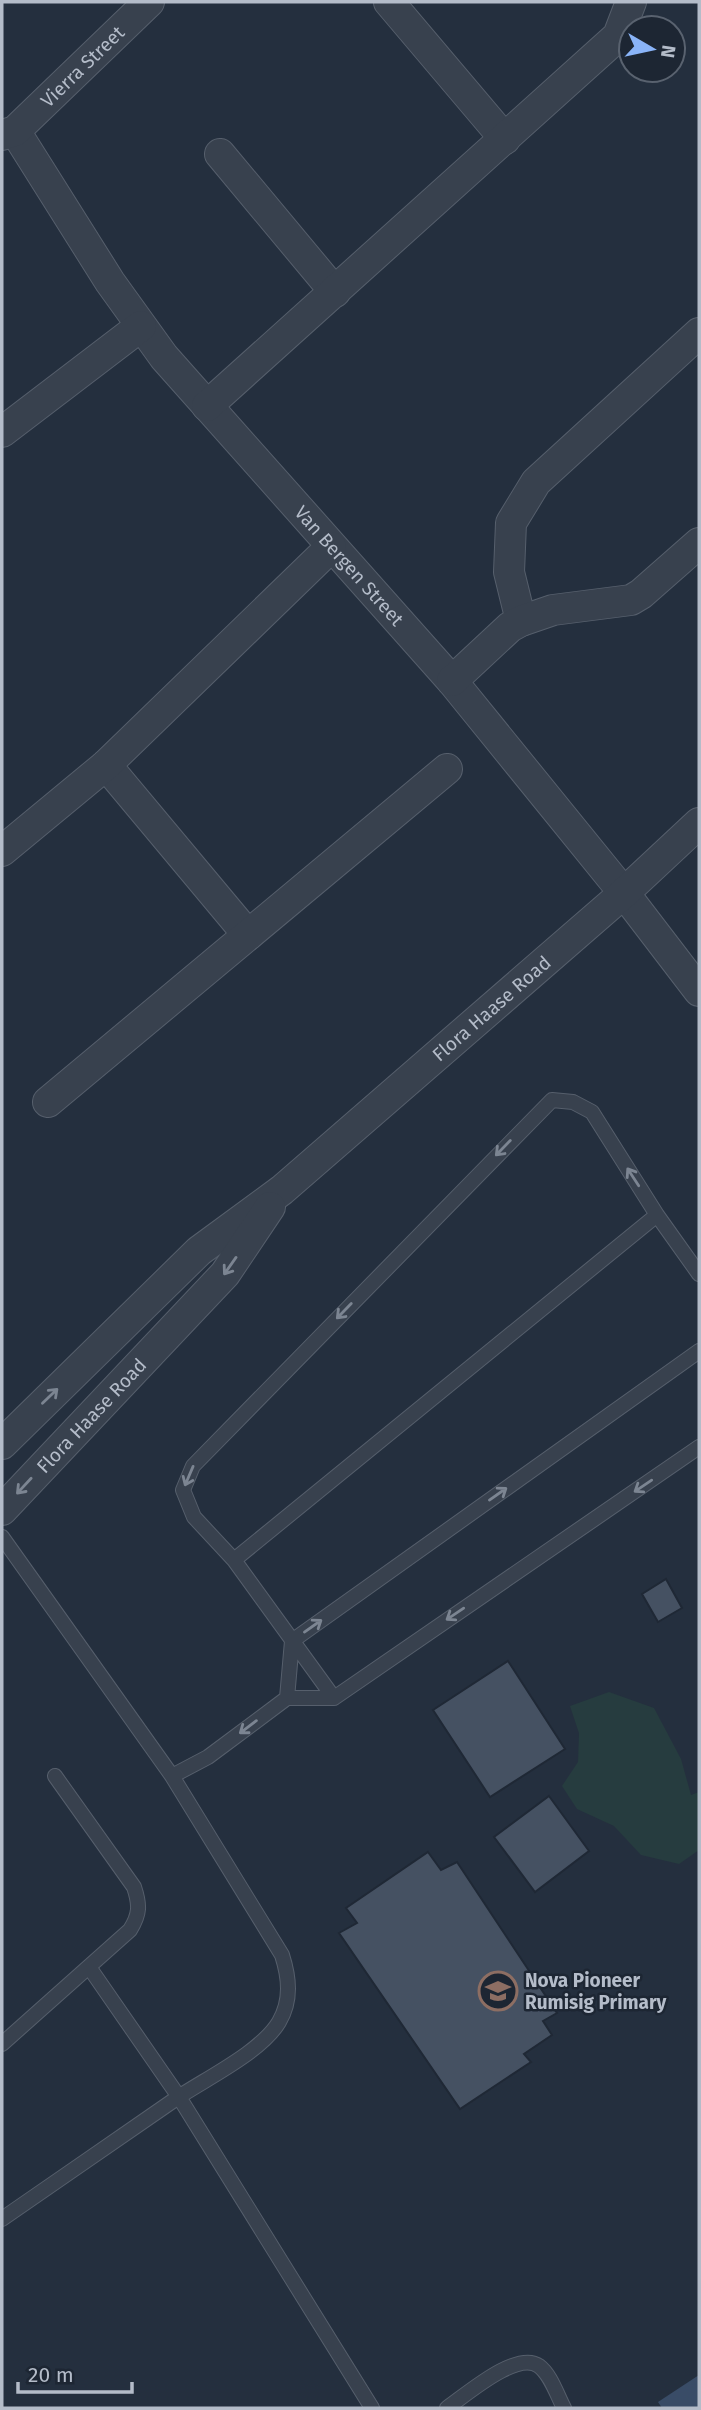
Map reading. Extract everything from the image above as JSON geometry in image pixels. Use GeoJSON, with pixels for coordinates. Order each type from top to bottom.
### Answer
{"type":"FeatureCollection","features":[{"type":"Feature","properties":{"kind":"street","name":"Vierra Street"},"geometry":{"type":"LineString","coordinates":[[8,133],[149,2]]}},
{"type":"Feature","properties":{"kind":"street"},"geometry":{"type":"LineString","coordinates":[[389,2],[505,139]]}},
{"type":"Feature","properties":{"kind":"street"},"geometry":{"type":"LineString","coordinates":[[207,406],[618,36],[631,2]]}},
{"type":"Feature","properties":{"kind":"street","name":"Van Bergen Street"},"geometry":{"type":"LineString","coordinates":[[8,133],[164,357],[452,681],[624,893],[699,991]]}},
{"type":"Feature","properties":{"kind":"street"},"geometry":{"type":"LineString","coordinates":[[220,154],[335,292]]}},
{"type":"Feature","properties":{"kind":"street"},"geometry":{"type":"LineString","coordinates":[[2,432],[141,326]]}},
{"type":"Feature","properties":{"kind":"street"},"geometry":{"type":"LineString","coordinates":[[521,621],[509,572],[511,523],[537,482],[699,332]]}},
{"type":"Feature","properties":{"kind":"street"},"geometry":{"type":"LineString","coordinates":[[452,681],[510,627],[553,610],[631,600],[699,543]]}},
{"type":"Feature","properties":{"kind":"street"},"geometry":{"type":"LineString","coordinates":[[2,851],[106,765],[331,547]]}},
{"type":"Feature","properties":{"kind":"street"},"geometry":{"type":"LineString","coordinates":[[106,765],[248,935]]}},
{"type":"Feature","properties":{"kind":"street"},"geometry":{"type":"LineString","coordinates":[[48,1102],[447,769]]}},
{"type":"Feature","properties":{"kind":"street","name":"Flora Haase Road"},"geometry":{"type":"LineString","coordinates":[[2,1444],[199,1251],[282,1190],[624,893],[699,823]]}},
{"type":"Feature","properties":{"kind":"street","name":"Flora Haase Road"},"geometry":{"type":"LineString","coordinates":[[2,1510],[225,1273],[282,1190]]}},
{"type":"Feature","properties":{"kind":"lane"},"geometry":{"type":"LineString","coordinates":[[334,1698],[233,1560],[194,1517],[183,1490],[193,1466],[552,1100],[573,1102],[592,1112],[657,1215],[699,1274]]}},
{"type":"Feature","properties":{"kind":"lane"},"geometry":{"type":"LineString","coordinates":[[233,1560],[657,1215]]}},
{"type":"Feature","properties":{"kind":"lane"},"geometry":{"type":"LineString","coordinates":[[287,1698],[292,1641],[699,1351]]}},
{"type":"Feature","properties":{"kind":"lane"},"geometry":{"type":"LineString","coordinates":[[173,1776],[208,1757],[287,1698],[334,1698],[699,1447]]}},
{"type":"Feature","properties":{"kind":"lane"},"geometry":{"type":"LineString","coordinates":[[2,1536],[173,1776],[282,1955],[289,1978],[288,1997],[280,2021],[262,2043],[179,2096],[2,2219]]}},
{"type":"Feature","properties":{"kind":"lane"},"geometry":{"type":"LineString","coordinates":[[2,2044],[130,1930],[137,1918],[139,1904],[134,1888],[55,1776]]}},
{"type":"Feature","properties":{"kind":"lane"},"geometry":{"type":"LineString","coordinates":[[89,1968],[179,2096],[372,2408]]}},
{"type":"Feature","properties":{"kind":"lane"},"geometry":{"type":"LineString","coordinates":[[447,2408],[505,2368],[528,2361],[537,2364],[546,2372],[564,2408]]}},
{"type":"Feature","properties":{"kind":"green space"},"geometry":{"type":"Polygon","coordinates":[[[609,1692],[654,1708],[681,1759],[691,1795],[699,1792],[699,1850],[679,1864],[641,1855],[614,1826],[577,1809],[562,1786],[578,1762],[579,1733],[570,1706],[609,1692]]]}},
{"type":"Feature","properties":{"kind":"water"},"geometry":{"type":"Polygon","coordinates":[[[699,2375],[699,2408],[662,2408],[658,2402],[699,2375]]]}},
{"type":"Feature","properties":{"kind":"building"},"geometry":{"type":"Polygon","coordinates":[[[666,1579],[682,1608],[658,1622],[642,1594],[666,1579]]]}},
{"type":"Feature","properties":{"kind":"building"},"geometry":{"type":"Polygon","coordinates":[[[508,1661],[565,1749],[490,1797],[433,1710],[508,1661]]]}},
{"type":"Feature","properties":{"kind":"building"},"geometry":{"type":"Polygon","coordinates":[[[549,1796],[589,1851],[535,1892],[494,1837],[549,1796]]]}},
{"type":"Feature","properties":{"kind":"building"},"geometry":{"type":"Polygon","coordinates":[[[428,1852],[441,1870],[457,1862],[557,2013],[543,2021],[552,2035],[524,2054],[531,2062],[460,2109],[339,1933],[357,1923],[346,1908],[428,1852]]]}},
{"type":"Feature","properties":{"kind":"place","name":"Nova Pioneer Rumisig Primary"},"geometry":{"type":"Point","coordinates":[498,1991]}}]}
